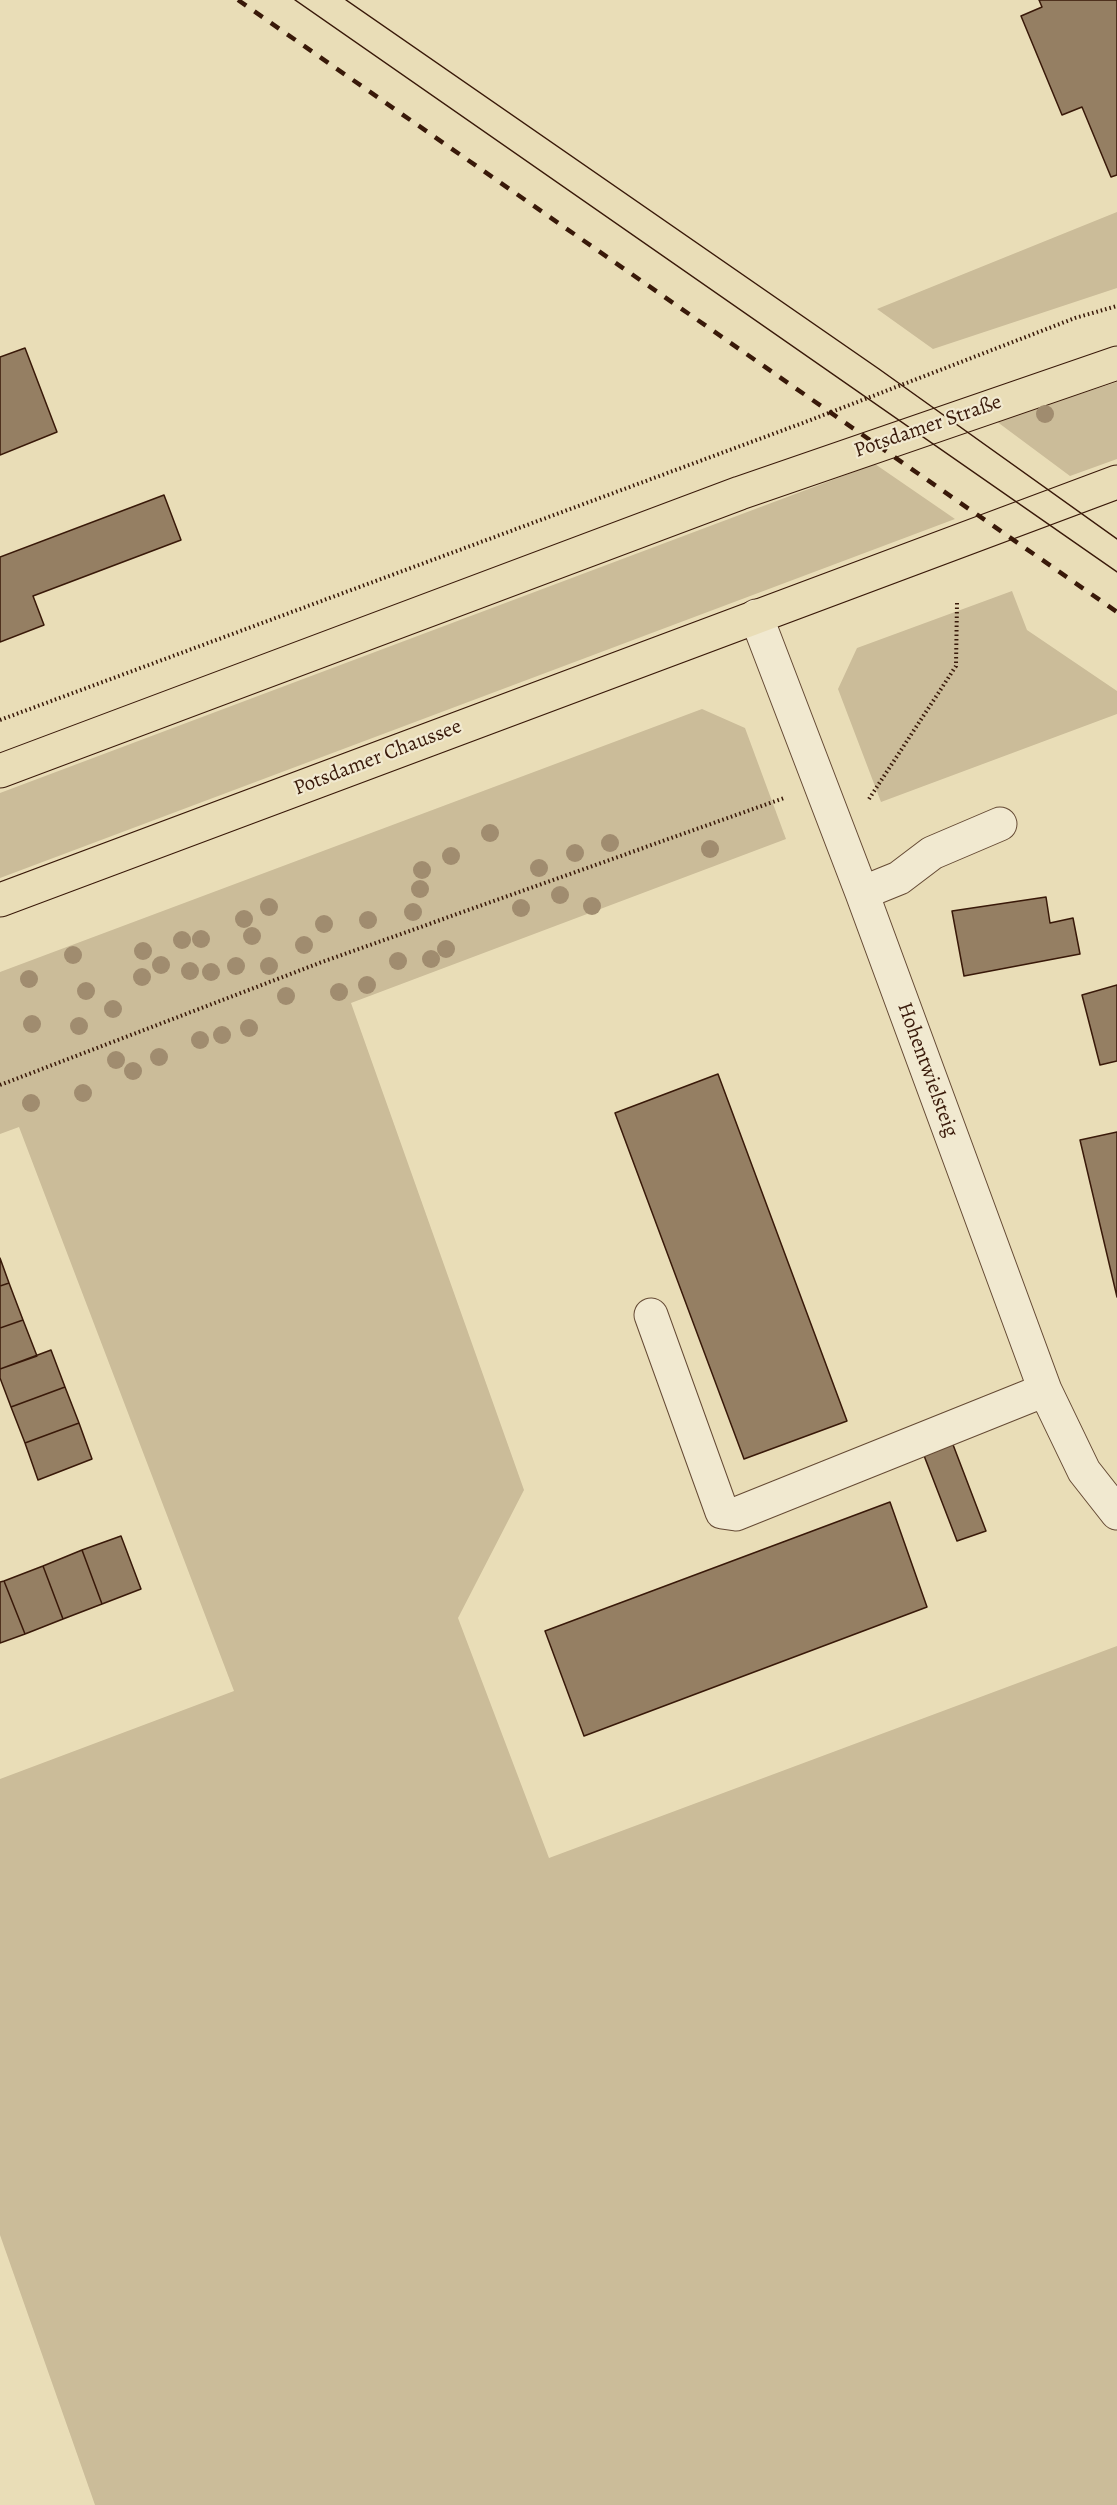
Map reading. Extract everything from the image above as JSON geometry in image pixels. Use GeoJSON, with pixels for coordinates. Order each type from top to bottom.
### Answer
{"type":"FeatureCollection","features":[{"type":"Feature","properties":{"kind":"main road","name":"Potsdamer Straße"},"geometry":{"type":"LineString","coordinates":[[0,771],[740,493],[1117,363]]}},
{"type":"Feature","properties":{"kind":"main road"},"geometry":{"type":"LineString","coordinates":[[756,616],[1117,482]]}},
{"type":"Feature","properties":{"kind":"main road","name":"Potsdamer Chaussee"},"geometry":{"type":"LineString","coordinates":[[0,900],[756,616]]}},
{"type":"Feature","properties":{"kind":"street","name":"Hohentwielsteig"},"geometry":{"type":"LineString","coordinates":[[756,616],[862,893],[1045,1390],[1084,1471],[1117,1513]]}},
{"type":"Feature","properties":{"kind":"street"},"geometry":{"type":"LineString","coordinates":[[862,893],[899,878],[932,853],[1000,824]]}},
{"type":"Feature","properties":{"kind":"street"},"geometry":{"type":"LineString","coordinates":[[651,1315],[722,1512],[729,1514],[736,1514],[1045,1390]]}},
{"type":"Feature","properties":{"kind":"path"},"geometry":{"type":"LineString","coordinates":[[0,720],[808,421],[1075,318],[1117,306]]}},
{"type":"Feature","properties":{"kind":"path"},"geometry":{"type":"LineString","coordinates":[[870,799],[956,666],[957,603]]}},
{"type":"Feature","properties":{"kind":"path"},"geometry":{"type":"LineString","coordinates":[[0,1085],[322,962],[784,798]]}},
{"type":"Feature","properties":{"kind":"shaded area"},"geometry":{"type":"Polygon","coordinates":[[[1117,212],[1117,288],[933,349],[877,309],[1117,212]]]}},
{"type":"Feature","properties":{"kind":"shaded area"},"geometry":{"type":"Polygon","coordinates":[[[1117,382],[1117,459],[1070,476],[996,421],[1117,382]]]}},
{"type":"Feature","properties":{"kind":"shaded area"},"geometry":{"type":"Polygon","coordinates":[[[875,464],[955,519],[0,878],[0,793],[875,464]]]}},
{"type":"Feature","properties":{"kind":"shaded area"},"geometry":{"type":"Polygon","coordinates":[[[1012,591],[1027,630],[1117,691],[1117,714],[881,802],[838,689],[857,648],[1012,591]]]}},
{"type":"Feature","properties":{"kind":"shaded area"},"geometry":{"type":"Polygon","coordinates":[[[702,709],[745,728],[786,839],[351,1003],[524,1490],[458,1618],[549,1858],[1117,1646],[1117,2505],[95,2505],[0,2235],[0,1779],[234,1691],[19,1127],[0,1134],[0,972],[702,709]]]}},
{"type":"Feature","properties":{"kind":"building"},"geometry":{"type":"Polygon","coordinates":[[[1039,0],[1117,0],[1117,175],[1111,177],[1082,107],[1062,115],[1021,16],[1042,7],[1039,0]]]}},
{"type":"Feature","properties":{"kind":"building"},"geometry":{"type":"Polygon","coordinates":[[[25,348],[57,432],[0,455],[0,357],[25,348]]]}},
{"type":"Feature","properties":{"kind":"building"},"geometry":{"type":"Polygon","coordinates":[[[164,495],[181,540],[33,596],[44,625],[0,642],[0,557],[164,495]]]}},
{"type":"Feature","properties":{"kind":"building"},"geometry":{"type":"Polygon","coordinates":[[[1046,897],[1050,923],[1073,918],[1080,954],[964,976],[952,911],[1046,897]]]}},
{"type":"Feature","properties":{"kind":"building"},"geometry":{"type":"Polygon","coordinates":[[[1117,985],[1117,1061],[1100,1065],[1082,995],[1117,985]]]}},
{"type":"Feature","properties":{"kind":"building"},"geometry":{"type":"Polygon","coordinates":[[[718,1074],[847,1421],[744,1459],[615,1113],[718,1074]]]}},
{"type":"Feature","properties":{"kind":"building"},"geometry":{"type":"Polygon","coordinates":[[[1117,1132],[1117,1297],[1080,1140],[1117,1132]]]}},
{"type":"Feature","properties":{"kind":"building"},"geometry":{"type":"Polygon","coordinates":[[[0,1258],[9,1283],[0,1286],[0,1258]]]}},
{"type":"Feature","properties":{"kind":"building"},"geometry":{"type":"Polygon","coordinates":[[[9,1283],[23,1320],[0,1328],[0,1286],[9,1283]]]}},
{"type":"Feature","properties":{"kind":"building"},"geometry":{"type":"Polygon","coordinates":[[[23,1320],[37,1356],[0,1369],[0,1328],[23,1320]]]}},
{"type":"Feature","properties":{"kind":"building"},"geometry":{"type":"Polygon","coordinates":[[[51,1350],[65,1387],[11,1407],[0,1378],[0,1369],[51,1350]]]}},
{"type":"Feature","properties":{"kind":"building"},"geometry":{"type":"Polygon","coordinates":[[[65,1387],[79,1423],[25,1443],[11,1407],[65,1387]]]}},
{"type":"Feature","properties":{"kind":"building"},"geometry":{"type":"Polygon","coordinates":[[[79,1423],[92,1459],[38,1480],[25,1443],[79,1423]]]}},
{"type":"Feature","properties":{"kind":"building"},"geometry":{"type":"Polygon","coordinates":[[[952,1442],[986,1531],[957,1541],[923,1453],[952,1442]]]}},
{"type":"Feature","properties":{"kind":"building"},"geometry":{"type":"Polygon","coordinates":[[[890,1502],[927,1607],[584,1736],[545,1631],[890,1502]]]}},
{"type":"Feature","properties":{"kind":"building"},"geometry":{"type":"Polygon","coordinates":[[[121,1536],[141,1589],[102,1604],[82,1550],[121,1536]]]}},
{"type":"Feature","properties":{"kind":"building"},"geometry":{"type":"Polygon","coordinates":[[[82,1550],[102,1604],[63,1619],[43,1566],[82,1550]]]}},
{"type":"Feature","properties":{"kind":"building"},"geometry":{"type":"Polygon","coordinates":[[[43,1566],[63,1619],[25,1634],[4,1581],[43,1566]]]}},
{"type":"Feature","properties":{"kind":"building"},"geometry":{"type":"Polygon","coordinates":[[[4,1581],[25,1634],[0,1643],[0,1582],[4,1581]]]}},
{"type":"Feature","properties":{"kind":"tram line"},"geometry":{"type":"LineString","coordinates":[[295,0],[1117,572]]}},
{"type":"Feature","properties":{"kind":"tram line"},"geometry":{"type":"LineString","coordinates":[[346,0],[879,369],[1117,539]]}},
{"type":"Feature","properties":{"kind":"railway"},"geometry":{"type":"LineString","coordinates":[[238,0],[1117,612]]}}]}
